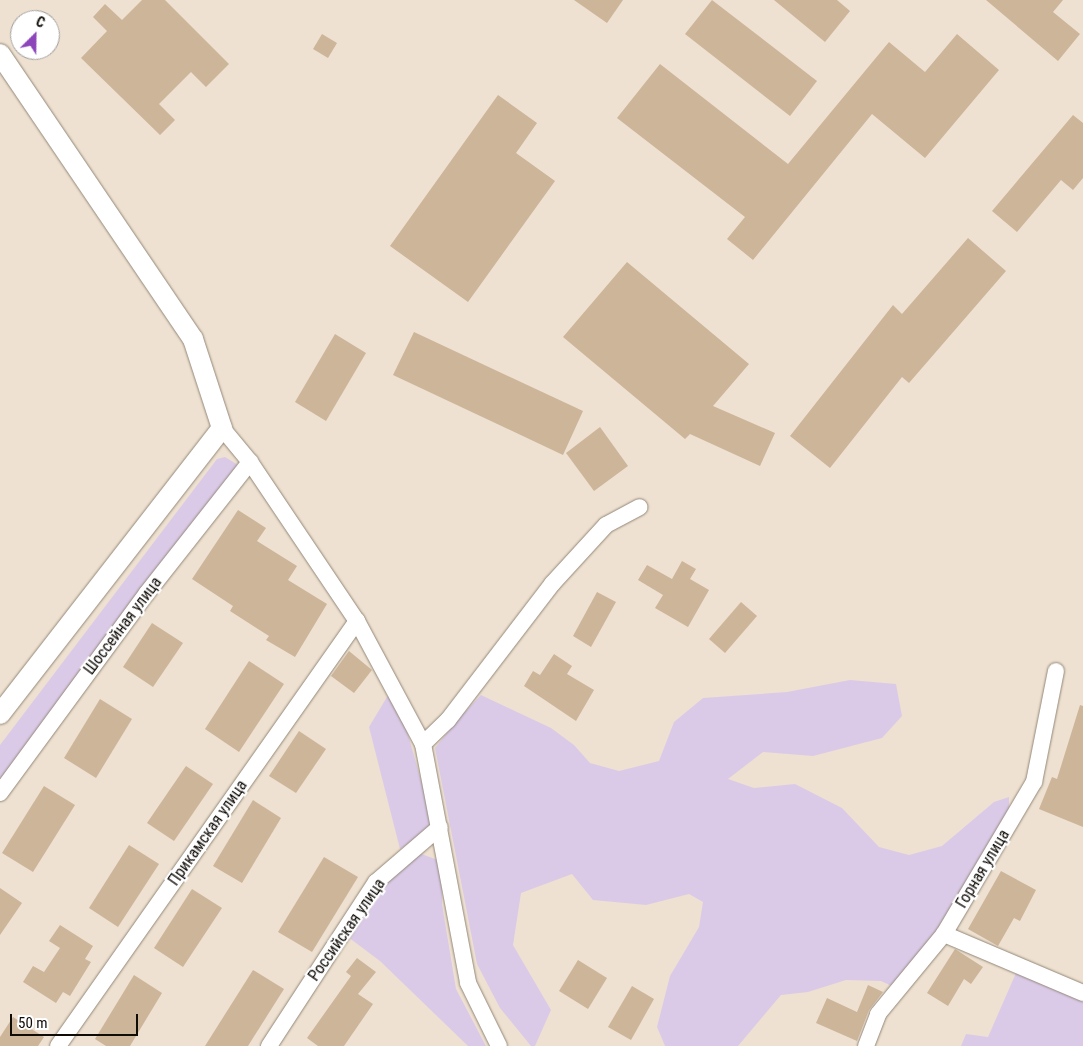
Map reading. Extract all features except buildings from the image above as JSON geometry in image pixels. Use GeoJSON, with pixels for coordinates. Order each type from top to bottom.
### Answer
{"type":"FeatureCollection","features":[{"type":"Feature","properties":{"kind":"street"},"geometry":{"type":"LineString","coordinates":[[0,54],[193,339],[222,428],[250,462],[358,621],[423,744],[468,984],[499,1046]]}},
{"type":"Feature","properties":{"kind":"street"},"geometry":{"type":"LineString","coordinates":[[0,714],[222,428]]}},
{"type":"Feature","properties":{"kind":"street","name":"Шоссейная улица"},"geometry":{"type":"LineString","coordinates":[[0,793],[147,593],[250,462]]}},
{"type":"Feature","properties":{"kind":"street"},"geometry":{"type":"LineString","coordinates":[[423,744],[448,720],[552,584],[606,525],[640,507]]}},
{"type":"Feature","properties":{"kind":"street","name":"Прикамская улица"},"geometry":{"type":"LineString","coordinates":[[58,1046],[358,621]]}},
{"type":"Feature","properties":{"kind":"street","name":"Горная улица"},"geometry":{"type":"LineString","coordinates":[[866,1046],[878,1014],[944,934],[1034,782],[1056,670]]}},
{"type":"Feature","properties":{"kind":"street","name":"Российская улица"},"geometry":{"type":"LineString","coordinates":[[269,1046],[376,882],[440,827]]}},
{"type":"Feature","properties":{"kind":"street"},"geometry":{"type":"LineString","coordinates":[[944,934],[1083,993]]}},
{"type":"Feature","properties":{"kind":"shaded area"},"geometry":{"type":"Polygon","coordinates":[[[225,457],[238,465],[0,785],[0,745],[217,459],[225,457]]]}},
{"type":"Feature","properties":{"kind":"shaded area"},"geometry":{"type":"Polygon","coordinates":[[[850,680],[896,684],[902,716],[882,738],[813,756],[763,752],[728,779],[754,788],[795,784],[842,808],[879,847],[909,855],[942,846],[994,802],[1009,797],[1009,814],[952,910],[896,988],[881,981],[846,980],[808,992],[781,995],[738,1046],[665,1046],[657,1027],[670,976],[699,927],[703,902],[689,894],[646,905],[593,900],[572,874],[521,893],[513,945],[551,1010],[535,1046],[531,1046],[500,1008],[477,964],[435,748],[461,716],[481,695],[551,728],[574,745],[590,763],[619,771],[659,761],[674,722],[703,698],[787,692],[850,680]]]}},
{"type":"Feature","properties":{"kind":"shaded area"},"geometry":{"type":"Polygon","coordinates":[[[390,692],[407,731],[432,819],[427,831],[400,849],[369,727],[390,692]]]}},
{"type":"Feature","properties":{"kind":"shaded area"},"geometry":{"type":"Polygon","coordinates":[[[413,851],[438,860],[442,866],[442,904],[456,989],[486,1046],[468,1046],[380,961],[348,937],[382,884],[413,851]]]}},
{"type":"Feature","properties":{"kind":"shaded area"},"geometry":{"type":"Polygon","coordinates":[[[1016,973],[1083,999],[1083,1046],[961,1046],[966,1034],[988,1037],[1016,973]]]}}]}
